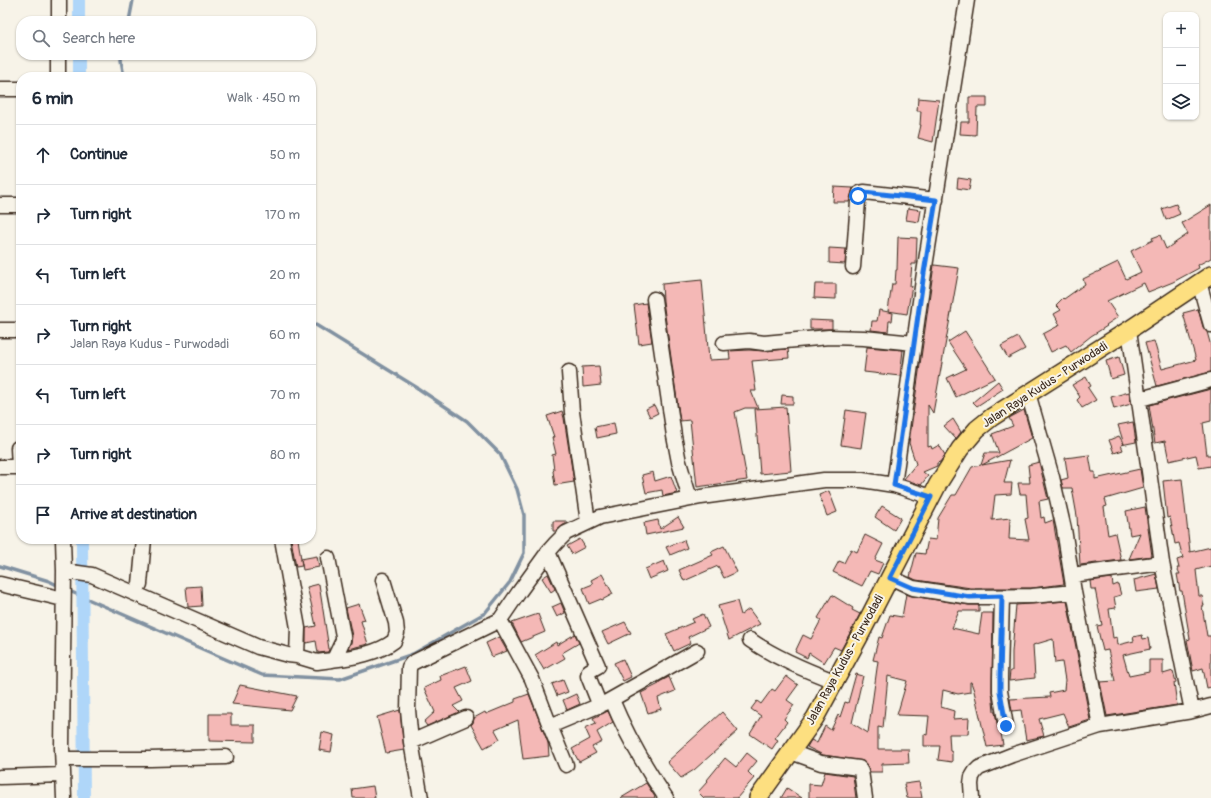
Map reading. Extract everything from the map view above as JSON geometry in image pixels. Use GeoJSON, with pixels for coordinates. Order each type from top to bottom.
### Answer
{"type":"FeatureCollection","features":[{"type":"Feature","properties":{"kind":"main road","name":"Jalan Raya Kudus - Purwodadi"},"geometry":{"type":"LineString","coordinates":[[758,798],[815,718],[890,578],[931,497],[960,449],[977,429],[1028,393],[1130,330],[1205,279]]}},
{"type":"Feature","properties":{"kind":"street"},"geometry":{"type":"LineString","coordinates":[[59,0],[59,16]]}},
{"type":"Feature","properties":{"kind":"street"},"geometry":{"type":"LineString","coordinates":[[894,485],[914,343],[967,0]]}},
{"type":"Feature","properties":{"kind":"street"},"geometry":{"type":"LineString","coordinates":[[58,60],[58,72]]}},
{"type":"Feature","properties":{"kind":"street"},"geometry":{"type":"LineString","coordinates":[[0,89],[16,89]]}},
{"type":"Feature","properties":{"kind":"street"},"geometry":{"type":"LineString","coordinates":[[853,267],[858,196],[860,193],[864,192],[936,200]]}},
{"type":"Feature","properties":{"kind":"street"},"geometry":{"type":"LineString","coordinates":[[0,205],[16,205]]}},
{"type":"Feature","properties":{"kind":"street"},"geometry":{"type":"LineString","coordinates":[[0,213],[16,213]]}},
{"type":"Feature","properties":{"kind":"street"},"geometry":{"type":"LineString","coordinates":[[1205,279],[1211,325]]}},
{"type":"Feature","properties":{"kind":"street"},"geometry":{"type":"LineString","coordinates":[[654,299],[674,436],[690,499]]}},
{"type":"Feature","properties":{"kind":"street"},"geometry":{"type":"LineString","coordinates":[[0,330],[16,330]]}},
{"type":"Feature","properties":{"kind":"street"},"geometry":{"type":"LineString","coordinates":[[1130,330],[1162,563],[1192,711]]}},
{"type":"Feature","properties":{"kind":"street"},"geometry":{"type":"LineString","coordinates":[[724,343],[749,341],[764,343],[829,337],[864,338],[914,343]]}},
{"type":"Feature","properties":{"kind":"street"},"geometry":{"type":"LineString","coordinates":[[569,372],[572,412],[588,522]]}},
{"type":"Feature","properties":{"kind":"street"},"geometry":{"type":"LineString","coordinates":[[1140,399],[1211,380]]}},
{"type":"Feature","properties":{"kind":"street"},"geometry":{"type":"LineString","coordinates":[[1028,393],[1052,477],[1064,529],[1074,592],[1100,726]]}},
{"type":"Feature","properties":{"kind":"street"},"geometry":{"type":"LineString","coordinates":[[0,468],[16,467]]}},
{"type":"Feature","properties":{"kind":"street"},"geometry":{"type":"LineString","coordinates":[[421,798],[411,742],[408,710],[409,667],[500,620],[548,552],[566,533],[588,522],[611,514],[690,499],[824,480],[862,480],[894,485],[931,497]]}},
{"type":"Feature","properties":{"kind":"street"},"geometry":{"type":"LineString","coordinates":[[63,544],[68,759],[63,775],[64,798]]}},
{"type":"Feature","properties":{"kind":"street"},"geometry":{"type":"LineString","coordinates":[[135,593],[140,584],[144,544]]}},
{"type":"Feature","properties":{"kind":"street"},"geometry":{"type":"LineString","coordinates":[[283,544],[298,628],[297,656]]}},
{"type":"Feature","properties":{"kind":"street"},"geometry":{"type":"LineString","coordinates":[[548,552],[598,666],[589,671],[588,676],[623,726],[641,759],[666,798]]}},
{"type":"Feature","properties":{"kind":"street"},"geometry":{"type":"LineString","coordinates":[[328,558],[343,636],[335,657],[332,660]]}},
{"type":"Feature","properties":{"kind":"street"},"geometry":{"type":"LineString","coordinates":[[1072,575],[1162,563]]}},
{"type":"Feature","properties":{"kind":"street"},"geometry":{"type":"LineString","coordinates":[[0,584],[65,584],[92,575],[258,647],[317,662],[359,656],[380,649],[390,644],[397,637],[396,624],[383,580]]}},
{"type":"Feature","properties":{"kind":"street"},"geometry":{"type":"LineString","coordinates":[[890,578],[913,588],[970,597],[1074,592]]}},
{"type":"Feature","properties":{"kind":"street"},"geometry":{"type":"LineString","coordinates":[[1002,596],[1000,691],[1006,726]]}},
{"type":"Feature","properties":{"kind":"street"},"geometry":{"type":"LineString","coordinates":[[500,620],[532,679],[566,765]]}},
{"type":"Feature","properties":{"kind":"street"},"geometry":{"type":"LineString","coordinates":[[750,640],[774,655],[798,667],[834,681]]}},
{"type":"Feature","properties":{"kind":"street"},"geometry":{"type":"LineString","coordinates":[[550,726],[606,703],[697,651]]}},
{"type":"Feature","properties":{"kind":"street"},"geometry":{"type":"LineString","coordinates":[[972,798],[972,776],[979,768],[1012,754],[1100,726],[1192,711],[1211,706]]}},
{"type":"Feature","properties":{"kind":"street"},"geometry":{"type":"LineString","coordinates":[[411,742],[466,718]]}},
{"type":"Feature","properties":{"kind":"street"},"geometry":{"type":"LineString","coordinates":[[791,752],[821,763],[859,768],[861,771],[865,798]]}},
{"type":"Feature","properties":{"kind":"street"},"geometry":{"type":"LineString","coordinates":[[68,759],[226,757]]}},
{"type":"Feature","properties":{"kind":"street"},"geometry":{"type":"LineString","coordinates":[[0,777],[63,775]]}},
{"type":"Feature","properties":{"kind":"building"},"geometry":{"type":"Polygon","coordinates":[[[969,97],[987,97],[987,107],[977,107],[976,135],[960,134],[961,122],[969,122],[969,97]]]}},
{"type":"Feature","properties":{"kind":"building"},"geometry":{"type":"Polygon","coordinates":[[[918,98],[939,100],[933,142],[918,138],[921,125],[921,111],[917,111],[918,98]]]}},
{"type":"Feature","properties":{"kind":"building"},"geometry":{"type":"Polygon","coordinates":[[[958,178],[971,180],[969,190],[957,188],[958,178]]]}},
{"type":"Feature","properties":{"kind":"building"},"geometry":{"type":"Polygon","coordinates":[[[834,187],[853,188],[849,202],[833,202],[834,187]]]}},
{"type":"Feature","properties":{"kind":"building"},"geometry":{"type":"Polygon","coordinates":[[[1176,204],[1180,214],[1166,220],[1162,209],[1176,204]]]}},
{"type":"Feature","properties":{"kind":"building"},"geometry":{"type":"Polygon","coordinates":[[[1211,205],[1211,258],[1198,265],[1199,268],[1173,282],[1148,292],[1144,283],[1107,301],[1118,317],[1071,352],[1066,345],[1051,352],[1043,334],[1060,325],[1054,314],[1061,310],[1056,305],[1063,298],[1064,299],[1085,284],[1083,279],[1118,262],[1126,279],[1141,272],[1131,251],[1153,240],[1152,238],[1160,235],[1166,249],[1188,234],[1182,223],[1211,205]]]}},
{"type":"Feature","properties":{"kind":"building"},"geometry":{"type":"Polygon","coordinates":[[[908,208],[921,210],[919,222],[906,220],[908,208]]]}},
{"type":"Feature","properties":{"kind":"building"},"geometry":{"type":"Polygon","coordinates":[[[898,237],[917,238],[916,264],[912,264],[910,286],[912,286],[907,314],[888,311],[892,284],[895,284],[897,270],[898,237]]]}},
{"type":"Feature","properties":{"kind":"building"},"geometry":{"type":"Polygon","coordinates":[[[829,248],[846,249],[845,264],[829,263],[829,248]]]}},
{"type":"Feature","properties":{"kind":"building"},"geometry":{"type":"Polygon","coordinates":[[[934,265],[959,268],[933,413],[928,405],[928,447],[931,446],[932,449],[939,445],[945,455],[940,462],[937,463],[937,466],[923,472],[928,476],[921,485],[904,479],[916,464],[909,443],[934,265]]]}},
{"type":"Feature","properties":{"kind":"building"},"geometry":{"type":"Polygon","coordinates":[[[702,280],[709,360],[730,359],[729,351],[765,351],[788,349],[789,358],[752,361],[756,391],[751,391],[758,408],[745,408],[735,412],[747,480],[697,487],[690,420],[680,421],[663,301],[662,284],[702,280]]]}},
{"type":"Feature","properties":{"kind":"building"},"geometry":{"type":"Polygon","coordinates":[[[815,284],[836,284],[836,299],[814,298],[815,284]]]}},
{"type":"Feature","properties":{"kind":"building"},"geometry":{"type":"Polygon","coordinates":[[[646,303],[652,342],[639,344],[634,305],[646,303]]]}},
{"type":"Feature","properties":{"kind":"building"},"geometry":{"type":"Polygon","coordinates":[[[1198,309],[1203,327],[1207,332],[1211,346],[1211,372],[1157,386],[1145,343],[1154,341],[1162,369],[1196,360],[1183,313],[1198,309]]]}},
{"type":"Feature","properties":{"kind":"building"},"geometry":{"type":"Polygon","coordinates":[[[879,310],[893,313],[892,321],[889,321],[888,332],[871,330],[872,321],[877,321],[879,310]]]}},
{"type":"Feature","properties":{"kind":"building"},"geometry":{"type":"Polygon","coordinates":[[[810,320],[832,321],[832,329],[810,329],[810,320]]]}},
{"type":"Feature","properties":{"kind":"building"},"geometry":{"type":"Polygon","coordinates":[[[965,331],[995,378],[956,397],[947,378],[966,369],[948,342],[965,331]]]}},
{"type":"Feature","properties":{"kind":"building"},"geometry":{"type":"Polygon","coordinates":[[[1018,337],[1025,349],[1008,358],[1001,346],[1018,337]]]}},
{"type":"Feature","properties":{"kind":"building"},"geometry":{"type":"Polygon","coordinates":[[[867,347],[903,350],[900,376],[864,372],[867,347]]]}},
{"type":"Feature","properties":{"kind":"building"},"geometry":{"type":"Polygon","coordinates":[[[1119,357],[1124,375],[1111,379],[1106,361],[1119,357]]]}},
{"type":"Feature","properties":{"kind":"building"},"geometry":{"type":"Polygon","coordinates":[[[599,366],[601,385],[583,387],[582,367],[599,366]]]}},
{"type":"Feature","properties":{"kind":"building"},"geometry":{"type":"Polygon","coordinates":[[[1086,377],[1091,386],[1088,388],[1096,400],[1082,408],[1077,400],[1080,397],[1072,385],[1086,377]]]}},
{"type":"Feature","properties":{"kind":"building"},"geometry":{"type":"Polygon","coordinates":[[[998,381],[1003,389],[977,406],[973,402],[998,381]]]}},
{"type":"Feature","properties":{"kind":"building"},"geometry":{"type":"Polygon","coordinates":[[[1211,389],[1211,421],[1203,423],[1207,455],[1211,455],[1211,466],[1199,468],[1196,455],[1169,461],[1165,441],[1155,443],[1149,405],[1211,389]]]}},
{"type":"Feature","properties":{"kind":"building"},"geometry":{"type":"Polygon","coordinates":[[[1129,392],[1131,404],[1114,409],[1111,397],[1129,392]]]}},
{"type":"Feature","properties":{"kind":"building"},"geometry":{"type":"Polygon","coordinates":[[[782,395],[793,396],[793,404],[781,404],[782,395]]]}},
{"type":"Feature","properties":{"kind":"building"},"geometry":{"type":"Polygon","coordinates":[[[654,405],[658,413],[650,417],[646,409],[654,405]]]}},
{"type":"Feature","properties":{"kind":"building"},"geometry":{"type":"Polygon","coordinates":[[[786,407],[791,471],[760,474],[755,409],[786,407]]]}},
{"type":"Feature","properties":{"kind":"building"},"geometry":{"type":"Polygon","coordinates":[[[846,410],[866,413],[861,448],[841,445],[846,410]]]}},
{"type":"Feature","properties":{"kind":"building"},"geometry":{"type":"Polygon","coordinates":[[[1024,410],[1032,438],[982,465],[1010,460],[1004,483],[1012,483],[1011,494],[995,495],[992,520],[1010,518],[1009,539],[1029,540],[1025,519],[1028,518],[1026,494],[1020,494],[1018,483],[1030,483],[1028,465],[1039,462],[1048,499],[1039,501],[1041,518],[1044,517],[1045,523],[1053,520],[1064,584],[1032,588],[971,588],[916,580],[910,577],[916,553],[925,554],[928,539],[936,540],[938,518],[952,495],[956,495],[972,467],[981,465],[985,453],[999,453],[992,434],[1013,426],[1009,418],[1024,410]]]}},
{"type":"Feature","properties":{"kind":"building"},"geometry":{"type":"Polygon","coordinates":[[[562,411],[574,482],[555,485],[552,455],[556,454],[552,437],[554,437],[547,416],[562,411]]]}},
{"type":"Feature","properties":{"kind":"building"},"geometry":{"type":"Polygon","coordinates":[[[953,419],[961,432],[956,439],[944,426],[953,419]]]}},
{"type":"Feature","properties":{"kind":"building"},"geometry":{"type":"Polygon","coordinates":[[[1133,422],[1136,442],[1121,445],[1123,450],[1114,453],[1109,440],[1119,436],[1124,444],[1118,425],[1133,422]]]}},
{"type":"Feature","properties":{"kind":"building"},"geometry":{"type":"Polygon","coordinates":[[[614,423],[616,434],[597,438],[595,427],[614,423]]]}},
{"type":"Feature","properties":{"kind":"building"},"geometry":{"type":"Polygon","coordinates":[[[1089,455],[1092,472],[1095,472],[1095,479],[1140,469],[1143,488],[1105,499],[1107,506],[1104,507],[1108,535],[1115,533],[1121,560],[1080,565],[1077,516],[1072,488],[1063,488],[1061,480],[1068,478],[1065,458],[1089,455]]]}},
{"type":"Feature","properties":{"kind":"building"},"geometry":{"type":"Polygon","coordinates":[[[653,472],[655,481],[671,476],[677,493],[663,496],[662,490],[646,493],[642,475],[653,472]]]}},
{"type":"Feature","properties":{"kind":"building"},"geometry":{"type":"Polygon","coordinates":[[[1182,479],[1190,552],[1211,547],[1211,566],[1196,570],[1199,596],[1202,596],[1204,606],[1202,606],[1207,636],[1211,636],[1211,687],[1207,688],[1203,668],[1193,671],[1187,640],[1190,639],[1182,591],[1180,591],[1177,574],[1180,574],[1177,568],[1179,568],[1177,560],[1183,558],[1179,543],[1175,544],[1170,517],[1167,518],[1163,481],[1182,479]]]}},
{"type":"Feature","properties":{"kind":"building"},"geometry":{"type":"Polygon","coordinates":[[[829,491],[837,512],[827,516],[819,495],[829,491]]]}},
{"type":"Feature","properties":{"kind":"building"},"geometry":{"type":"Polygon","coordinates":[[[882,506],[901,518],[894,530],[875,517],[882,506]]]}},
{"type":"Feature","properties":{"kind":"building"},"geometry":{"type":"Polygon","coordinates":[[[1145,507],[1152,556],[1129,559],[1140,533],[1130,535],[1126,511],[1145,507]]]}},
{"type":"Feature","properties":{"kind":"building"},"geometry":{"type":"Polygon","coordinates":[[[678,517],[684,527],[646,535],[644,523],[658,520],[660,529],[678,517]]]}},
{"type":"Feature","properties":{"kind":"building"},"geometry":{"type":"Polygon","coordinates":[[[553,521],[566,521],[566,523],[556,531],[553,531],[553,521]]]}},
{"type":"Feature","properties":{"kind":"building"},"geometry":{"type":"Polygon","coordinates":[[[865,535],[883,544],[875,560],[883,563],[878,574],[870,571],[862,586],[833,572],[839,561],[844,563],[851,549],[857,552],[865,535]]]}},
{"type":"Feature","properties":{"kind":"building"},"geometry":{"type":"Polygon","coordinates":[[[580,539],[585,547],[572,554],[567,546],[580,539]]]}},
{"type":"Feature","properties":{"kind":"building"},"geometry":{"type":"Polygon","coordinates":[[[684,540],[687,548],[670,555],[666,547],[684,540]]]}},
{"type":"Feature","properties":{"kind":"building"},"geometry":{"type":"Polygon","coordinates":[[[292,544],[299,544],[302,566],[296,567],[292,544]]]}},
{"type":"Feature","properties":{"kind":"building"},"geometry":{"type":"Polygon","coordinates":[[[724,546],[737,572],[724,578],[718,566],[684,581],[679,570],[713,555],[711,552],[724,546]]]}},
{"type":"Feature","properties":{"kind":"building"},"geometry":{"type":"Polygon","coordinates":[[[317,556],[319,567],[303,570],[301,559],[317,556]]]}},
{"type":"Feature","properties":{"kind":"building"},"geometry":{"type":"Polygon","coordinates":[[[664,561],[668,571],[649,579],[645,569],[664,561]]]}},
{"type":"Feature","properties":{"kind":"building"},"geometry":{"type":"Polygon","coordinates":[[[548,574],[555,589],[551,592],[542,578],[548,574]]]}},
{"type":"Feature","properties":{"kind":"building"},"geometry":{"type":"Polygon","coordinates":[[[602,574],[613,594],[602,600],[601,599],[589,604],[583,588],[593,584],[591,580],[602,574]]]}},
{"type":"Feature","properties":{"kind":"building"},"geometry":{"type":"Polygon","coordinates":[[[1156,574],[1159,589],[1136,592],[1134,580],[1156,574]]]}},
{"type":"Feature","properties":{"kind":"building"},"geometry":{"type":"Polygon","coordinates":[[[1112,578],[1113,586],[1118,584],[1121,595],[1114,597],[1116,608],[1109,609],[1113,638],[1117,637],[1118,645],[1134,641],[1133,637],[1142,635],[1143,639],[1148,638],[1150,649],[1123,655],[1129,676],[1149,672],[1149,660],[1163,660],[1163,674],[1173,671],[1176,682],[1174,683],[1177,705],[1107,716],[1100,682],[1115,681],[1108,650],[1103,651],[1097,626],[1102,625],[1095,589],[1091,589],[1090,581],[1112,578]]]}},
{"type":"Feature","properties":{"kind":"building"},"geometry":{"type":"Polygon","coordinates":[[[319,584],[329,649],[328,652],[318,653],[316,641],[306,643],[306,628],[316,626],[307,587],[319,584]]]}},
{"type":"Feature","properties":{"kind":"building"},"geometry":{"type":"Polygon","coordinates":[[[201,586],[202,606],[188,607],[186,587],[201,586]]]}},
{"type":"Feature","properties":{"kind":"building"},"geometry":{"type":"Polygon","coordinates":[[[906,594],[969,605],[979,605],[979,611],[959,611],[952,628],[979,634],[982,613],[993,613],[992,691],[994,712],[998,728],[1001,733],[1003,745],[987,747],[974,691],[970,682],[970,692],[958,694],[943,690],[941,707],[954,711],[953,719],[969,718],[968,734],[949,734],[952,762],[938,760],[940,746],[924,746],[924,734],[927,735],[929,716],[897,715],[907,681],[888,676],[883,728],[878,727],[878,749],[908,749],[909,763],[882,764],[882,772],[870,772],[868,766],[863,761],[823,755],[807,747],[811,740],[817,743],[825,726],[831,730],[838,715],[840,717],[845,702],[848,703],[856,674],[863,676],[852,723],[868,733],[878,661],[873,660],[879,637],[882,638],[890,615],[902,617],[906,594]]]}},
{"type":"Feature","properties":{"kind":"building"},"geometry":{"type":"Polygon","coordinates":[[[832,595],[860,614],[841,650],[834,647],[824,663],[809,653],[807,658],[795,652],[803,635],[811,639],[821,620],[818,618],[832,595]]]}},
{"type":"Feature","properties":{"kind":"building"},"geometry":{"type":"Polygon","coordinates":[[[737,601],[741,615],[749,609],[760,624],[729,640],[718,606],[737,601]]]}},
{"type":"Feature","properties":{"kind":"building"},"geometry":{"type":"Polygon","coordinates":[[[1067,601],[1090,720],[1069,727],[1063,713],[1039,719],[1044,736],[1026,740],[1021,710],[1012,711],[1010,699],[1050,697],[1049,693],[1064,690],[1065,680],[1062,662],[1055,663],[1053,639],[1033,645],[1035,678],[1009,681],[1010,671],[1012,671],[1016,605],[1067,601]]]}},
{"type":"Feature","properties":{"kind":"building"},"geometry":{"type":"Polygon","coordinates":[[[561,603],[565,613],[557,617],[552,607],[561,603]]]}},
{"type":"Feature","properties":{"kind":"building"},"geometry":{"type":"Polygon","coordinates":[[[359,604],[365,620],[361,621],[368,644],[348,649],[352,636],[346,608],[359,604]]]}},
{"type":"Feature","properties":{"kind":"building"},"geometry":{"type":"Polygon","coordinates":[[[538,614],[545,632],[521,642],[512,623],[538,614]]]}},
{"type":"Feature","properties":{"kind":"building"},"geometry":{"type":"Polygon","coordinates":[[[703,614],[709,627],[688,637],[691,643],[674,651],[666,634],[694,622],[692,619],[703,614]]]}},
{"type":"Feature","properties":{"kind":"building"},"geometry":{"type":"Polygon","coordinates":[[[625,622],[631,633],[608,644],[602,632],[625,622]]]}},
{"type":"Feature","properties":{"kind":"building"},"geometry":{"type":"Polygon","coordinates":[[[575,634],[579,643],[562,653],[565,658],[544,670],[535,655],[556,642],[557,645],[575,634]]]}},
{"type":"Feature","properties":{"kind":"building"},"geometry":{"type":"Polygon","coordinates":[[[499,637],[507,651],[492,657],[486,643],[499,637]]]}},
{"type":"Feature","properties":{"kind":"building"},"geometry":{"type":"Polygon","coordinates":[[[623,659],[631,677],[623,681],[614,663],[623,659]]]}},
{"type":"Feature","properties":{"kind":"building"},"geometry":{"type":"Polygon","coordinates":[[[466,666],[472,681],[456,688],[463,701],[453,706],[459,712],[427,726],[424,722],[435,712],[424,688],[441,680],[440,676],[466,666]]]}},
{"type":"Feature","properties":{"kind":"building"},"geometry":{"type":"Polygon","coordinates":[[[786,676],[798,685],[787,700],[794,705],[784,719],[787,722],[775,738],[778,740],[772,749],[750,734],[761,716],[751,709],[757,701],[761,704],[772,689],[775,691],[786,676]]]}},
{"type":"Feature","properties":{"kind":"building"},"geometry":{"type":"Polygon","coordinates":[[[669,677],[675,691],[658,698],[661,709],[648,713],[641,693],[669,677]]]}},
{"type":"Feature","properties":{"kind":"building"},"geometry":{"type":"Polygon","coordinates":[[[563,680],[568,692],[557,696],[552,684],[563,680]]]}},
{"type":"Feature","properties":{"kind":"building"},"geometry":{"type":"Polygon","coordinates":[[[240,685],[297,696],[290,710],[232,704],[240,685]]]}},
{"type":"Feature","properties":{"kind":"building"},"geometry":{"type":"Polygon","coordinates":[[[529,694],[548,743],[549,756],[523,759],[518,720],[495,730],[500,739],[484,748],[471,725],[474,718],[485,712],[486,714],[515,702],[515,699],[529,694]]]}},
{"type":"Feature","properties":{"kind":"building"},"geometry":{"type":"Polygon","coordinates":[[[576,694],[580,704],[567,710],[563,700],[576,694]]]}},
{"type":"Feature","properties":{"kind":"building"},"geometry":{"type":"Polygon","coordinates":[[[400,710],[404,750],[386,753],[377,717],[400,710]]]}},
{"type":"Feature","properties":{"kind":"building"},"geometry":{"type":"Polygon","coordinates":[[[608,711],[613,722],[597,732],[602,742],[592,747],[596,753],[579,762],[572,749],[590,739],[585,728],[596,723],[593,718],[608,711]]]}},
{"type":"Feature","properties":{"kind":"building"},"geometry":{"type":"Polygon","coordinates":[[[722,712],[738,731],[694,770],[681,778],[667,762],[722,712]]]}},
{"type":"Feature","properties":{"kind":"building"},"geometry":{"type":"Polygon","coordinates":[[[209,714],[231,714],[231,725],[255,725],[255,742],[209,741],[209,714]]]}},
{"type":"Feature","properties":{"kind":"building"},"geometry":{"type":"Polygon","coordinates":[[[322,732],[334,735],[331,752],[319,750],[322,732]]]}},
{"type":"Feature","properties":{"kind":"building"},"geometry":{"type":"Polygon","coordinates":[[[747,753],[757,761],[748,772],[754,778],[737,798],[704,798],[698,792],[725,758],[736,767],[747,753]]]}},
{"type":"Feature","properties":{"kind":"building"},"geometry":{"type":"Polygon","coordinates":[[[825,772],[853,776],[856,798],[809,798],[809,784],[821,785],[825,772]]]}},
{"type":"Feature","properties":{"kind":"building"},"geometry":{"type":"Polygon","coordinates":[[[919,782],[922,798],[907,798],[904,784],[919,782]]]}},
{"type":"Feature","properties":{"kind":"building"},"geometry":{"type":"Polygon","coordinates":[[[646,783],[655,797],[654,798],[621,798],[646,783]]]}},
{"type":"Feature","properties":{"kind":"building"},"geometry":{"type":"Polygon","coordinates":[[[373,786],[375,798],[353,798],[352,789],[373,786]]]}},
{"type":"Feature","properties":{"kind":"building"},"geometry":{"type":"Polygon","coordinates":[[[787,788],[802,798],[781,798],[787,788]]]}},
{"type":"Feature","properties":{"kind":"waterway"},"geometry":{"type":"LineString","coordinates":[[79,0],[79,16]]}},
{"type":"Feature","properties":{"kind":"waterway"},"geometry":{"type":"LineString","coordinates":[[130,16],[133,0]]}},
{"type":"Feature","properties":{"kind":"waterway"},"geometry":{"type":"LineString","coordinates":[[79,60],[79,72]]}},
{"type":"Feature","properties":{"kind":"waterway"},"geometry":{"type":"LineString","coordinates":[[121,60],[123,72]]}},
{"type":"Feature","properties":{"kind":"waterway"},"geometry":{"type":"LineString","coordinates":[[67,590],[262,675],[340,679],[413,654],[485,613],[510,582],[524,553],[524,515],[517,489],[500,454],[467,421],[416,387],[316,325]]}},
{"type":"Feature","properties":{"kind":"waterway"},"geometry":{"type":"LineString","coordinates":[[82,544],[84,798]]}},
{"type":"Feature","properties":{"kind":"waterway"},"geometry":{"type":"LineString","coordinates":[[0,566],[49,581],[61,587]]}},
{"type":"Feature","properties":{"kind":"route"},"geometry":{"type":"LineString","coordinates":[[858,196],[860,193],[864,192],[936,200],[924,273],[894,485],[931,497],[890,578],[913,588],[970,597],[1002,596],[999,656],[1000,691],[1006,726]]}}]}
